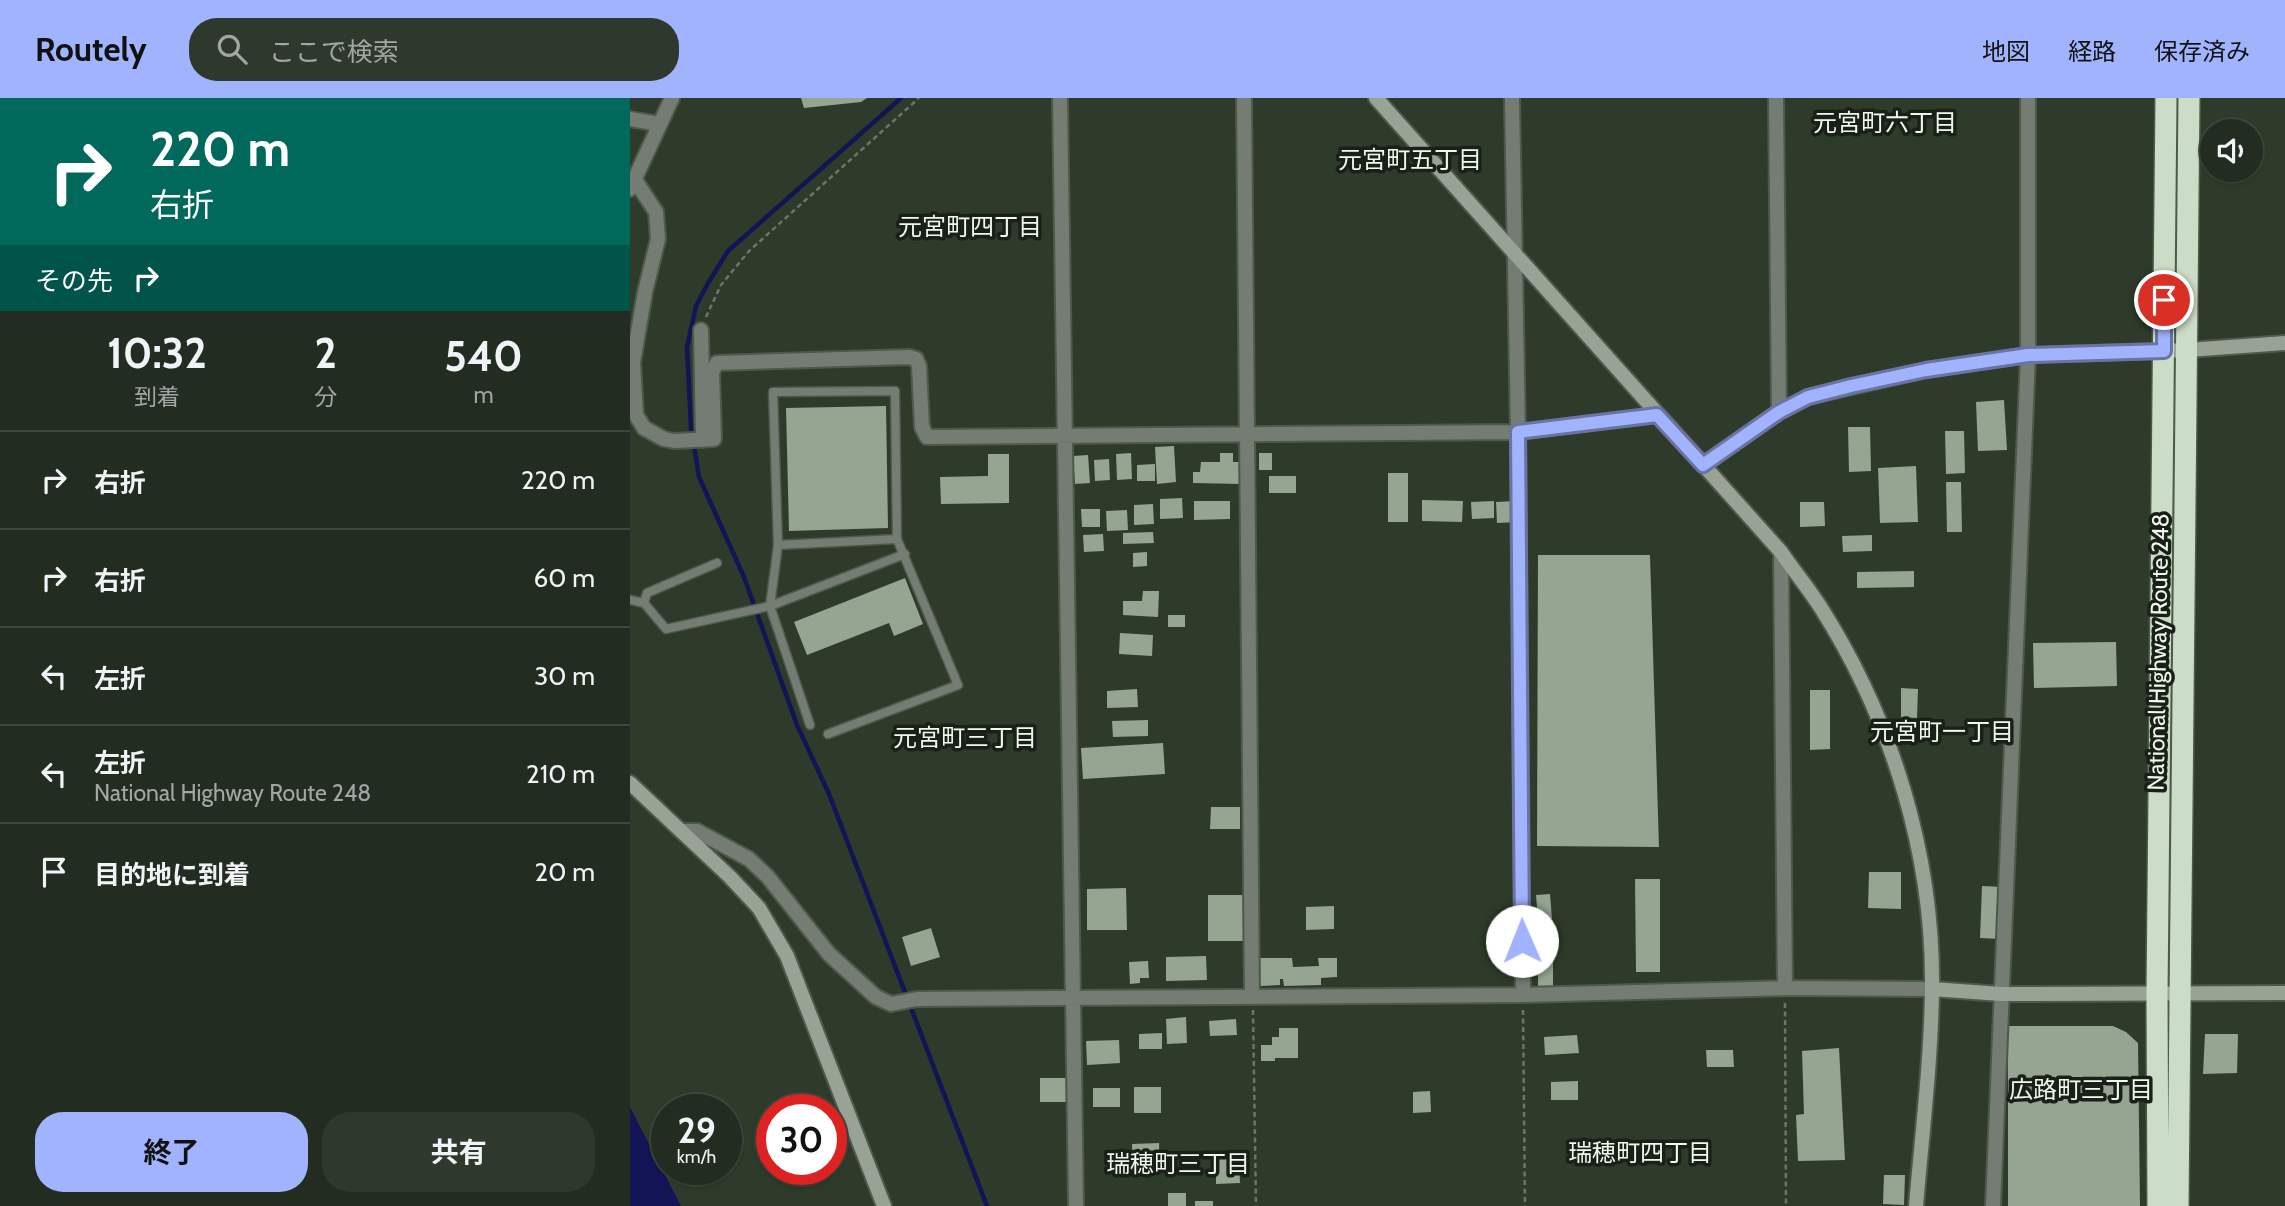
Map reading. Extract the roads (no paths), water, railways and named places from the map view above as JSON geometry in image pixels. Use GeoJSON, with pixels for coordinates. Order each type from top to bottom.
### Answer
{"type":"FeatureCollection","features":[{"type":"Feature","properties":{"kind":"highway","name":"National Highway Route 248"},"geometry":{"type":"LineString","coordinates":[[2158,1206],[2157,995],[2165,98]]}},
{"type":"Feature","properties":{"kind":"highway","name":"National Highway Route 248"},"geometry":{"type":"LineString","coordinates":[[2178,1206],[2189,98]]}},
{"type":"Feature","properties":{"kind":"street"},"geometry":{"type":"LineString","coordinates":[[672,98],[632,185],[656,212],[658,239],[645,292],[633,362],[636,415],[644,428],[664,439],[714,439],[712,372],[717,363],[909,357],[916,359],[919,366],[922,427],[927,437],[1518,432],[1657,415]]}},
{"type":"Feature","properties":{"kind":"street"},"geometry":{"type":"LineString","coordinates":[[1060,98],[1076,1206]]}},
{"type":"Feature","properties":{"kind":"street"},"geometry":{"type":"LineString","coordinates":[[1244,98],[1252,996]]}},
{"type":"Feature","properties":{"kind":"street"},"geometry":{"type":"LineString","coordinates":[[1376,98],[1781,552],[1821,608],[1859,677],[1895,762],[1910,816],[1928,912],[1932,989],[1916,1206]]}},
{"type":"Feature","properties":{"kind":"street"},"geometry":{"type":"LineString","coordinates":[[1512,98],[1523,995]]}},
{"type":"Feature","properties":{"kind":"street"},"geometry":{"type":"LineString","coordinates":[[1776,98],[1779,412]]}},
{"type":"Feature","properties":{"kind":"street"},"geometry":{"type":"LineString","coordinates":[[1993,1206],[2028,355],[2028,98]]}},
{"type":"Feature","properties":{"kind":"street"},"geometry":{"type":"LineString","coordinates":[[630,119],[659,124]]}},
{"type":"Feature","properties":{"kind":"street"},"geometry":{"type":"LineString","coordinates":[[701,330],[702,440]]}},
{"type":"Feature","properties":{"kind":"street"},"geometry":{"type":"LineString","coordinates":[[1703,465],[1779,412],[1808,397],[1926,370],[2028,355],[2188,350],[2285,343]]}},
{"type":"Feature","properties":{"kind":"street"},"geometry":{"type":"LineString","coordinates":[[1781,552],[1784,988]]}},
{"type":"Feature","properties":{"kind":"street"},"geometry":{"type":"LineString","coordinates":[[630,783],[759,908],[787,956],[884,1206]]}},
{"type":"Feature","properties":{"kind":"street"},"geometry":{"type":"LineString","coordinates":[[681,831],[697,831],[749,859],[768,877],[829,954],[876,997],[891,1004],[917,999],[1523,995],[1784,988],[1932,989],[2001,994],[2285,993]]}},
{"type":"Feature","properties":{"kind":"lane"},"geometry":{"type":"LineString","coordinates":[[810,725],[770,606],[778,545],[773,392],[895,391],[897,539],[958,685],[828,734]]}},
{"type":"Feature","properties":{"kind":"lane"},"geometry":{"type":"LineString","coordinates":[[778,545],[897,539]]}},
{"type":"Feature","properties":{"kind":"lane"},"geometry":{"type":"LineString","coordinates":[[630,600],[644,603],[666,629],[770,606],[905,554]]}},
{"type":"Feature","properties":{"kind":"lane"},"geometry":{"type":"LineString","coordinates":[[644,603],[648,593],[717,563]]}},
{"type":"Feature","properties":{"kind":"waterway"},"geometry":{"type":"LineString","coordinates":[[901,98],[728,251],[696,306],[687,347],[691,428],[699,477],[744,577],[797,725],[829,794],[987,1206]]}},
{"type":"Feature","properties":{"kind":"district","name":"元宮町六丁目"},"geometry":{"type":"Point","coordinates":[1885,122]}},
{"type":"Feature","properties":{"kind":"district","name":"元宮町五丁目"},"geometry":{"type":"Point","coordinates":[1410,159]}},
{"type":"Feature","properties":{"kind":"district","name":"元宮町四丁目"},"geometry":{"type":"Point","coordinates":[970,226]}},
{"type":"Feature","properties":{"kind":"district","name":"元宮町一丁目"},"geometry":{"type":"Point","coordinates":[1942,731]}},
{"type":"Feature","properties":{"kind":"district","name":"元宮町三丁目"},"geometry":{"type":"Point","coordinates":[965,737]}},
{"type":"Feature","properties":{"kind":"district","name":"広路町三丁目"},"geometry":{"type":"Point","coordinates":[2081,1089]}},
{"type":"Feature","properties":{"kind":"district","name":"瑞穂町四丁目"},"geometry":{"type":"Point","coordinates":[1640,1152]}},
{"type":"Feature","properties":{"kind":"district","name":"瑞穂町三丁目"},"geometry":{"type":"Point","coordinates":[1178,1163]}}]}
